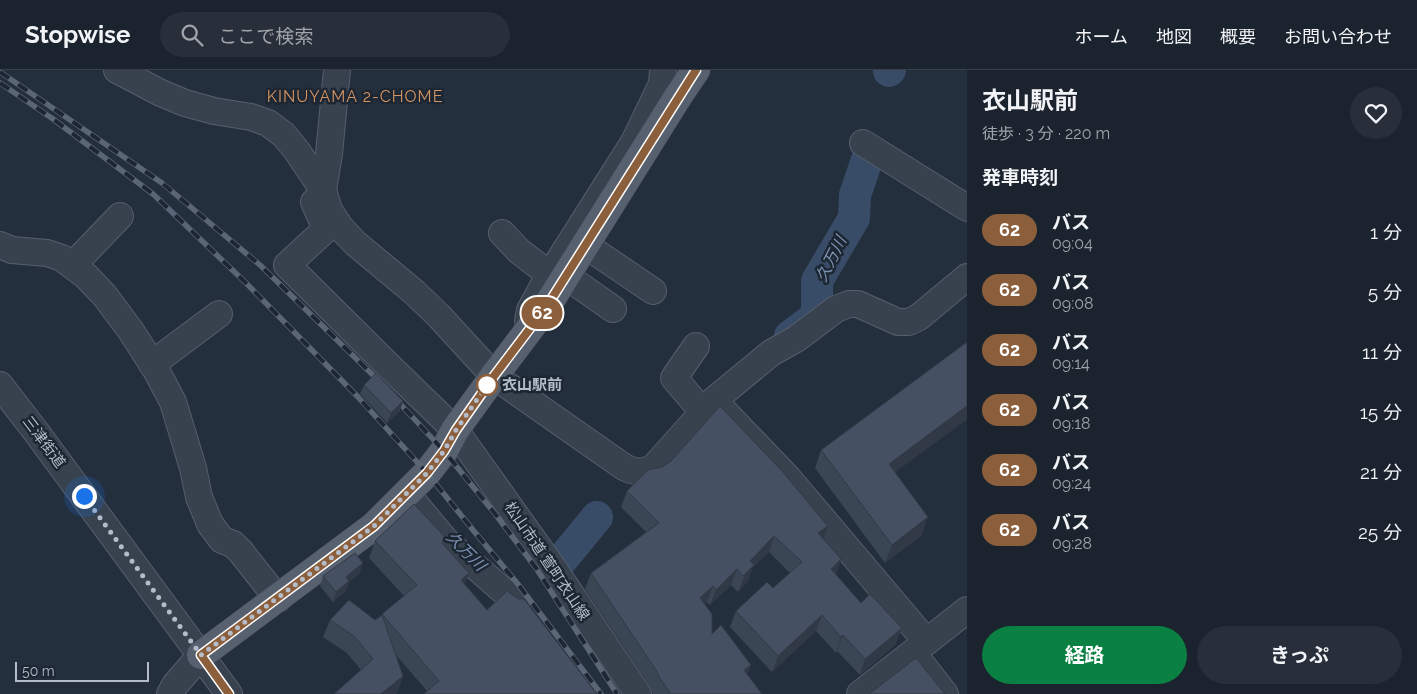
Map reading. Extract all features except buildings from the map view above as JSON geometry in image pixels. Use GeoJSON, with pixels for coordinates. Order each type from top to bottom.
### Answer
{"type":"FeatureCollection","features":[{"type":"Feature","properties":{"kind":"main road"},"geometry":{"type":"LineString","coordinates":[[201,655],[374,526],[407,494],[444,451],[456,430],[494,376],[547,306],[558,275],[586,245],[696,70]]}},
{"type":"Feature","properties":{"kind":"street"},"geometry":{"type":"LineString","coordinates":[[117,70],[158,79],[185,104],[251,117],[268,123],[284,135],[297,151],[322,190],[329,210],[340,227],[355,243],[414,292],[439,316],[494,376],[624,467],[635,472],[647,471],[654,467],[709,406],[771,353],[796,339],[840,306],[858,304],[898,322],[910,322],[919,317],[967,276]]}},
{"type":"Feature","properties":{"kind":"street"},"geometry":{"type":"LineString","coordinates":[[322,190],[329,154],[337,70]]}},
{"type":"Feature","properties":{"kind":"street"},"geometry":{"type":"LineString","coordinates":[[558,275],[634,142],[662,84],[663,70]]}},
{"type":"Feature","properties":{"kind":"street"},"geometry":{"type":"LineString","coordinates":[[863,143],[967,208]]}},
{"type":"Feature","properties":{"kind":"street","name":"松山市道 萱町衣山線"},"geometry":{"type":"LineString","coordinates":[[322,190],[311,195],[326,229],[287,265],[392,370],[456,430],[554,569],[638,694]]}},
{"type":"Feature","properties":{"kind":"street"},"geometry":{"type":"LineString","coordinates":[[73,265],[120,216]]}},
{"type":"Feature","properties":{"kind":"street"},"geometry":{"type":"LineString","coordinates":[[502,233],[519,251],[613,309]]}},
{"type":"Feature","properties":{"kind":"street"},"geometry":{"type":"LineString","coordinates":[[0,245],[12,250],[47,253],[62,258],[73,265],[105,296],[131,331],[173,402],[193,468],[199,498],[210,524],[222,540],[232,544],[241,552],[278,599]]}},
{"type":"Feature","properties":{"kind":"street"},"geometry":{"type":"LineString","coordinates":[[586,245],[653,291]]}},
{"type":"Feature","properties":{"kind":"street"},"geometry":{"type":"LineString","coordinates":[[152,364],[220,314]]}},
{"type":"Feature","properties":{"kind":"street"},"geometry":{"type":"LineString","coordinates":[[696,346],[674,378],[709,406],[788,478],[919,647],[945,694]]}},
{"type":"Feature","properties":{"kind":"street","name":"三津街道"},"geometry":{"type":"LineString","coordinates":[[0,385],[230,694]]}},
{"type":"Feature","properties":{"kind":"street"},"geometry":{"type":"LineString","coordinates":[[407,494],[444,540],[516,602]]}},
{"type":"Feature","properties":{"kind":"street"},"geometry":{"type":"LineString","coordinates":[[860,694],[967,610]]}},
{"type":"Feature","properties":{"kind":"street"},"geometry":{"type":"LineString","coordinates":[[170,694],[175,685],[201,655]]}},
{"type":"Feature","properties":{"kind":"waterway","name":"久万川"},"geometry":{"type":"LineString","coordinates":[[790,336],[817,316],[817,281],[854,218],[855,195],[868,157]]}},
{"type":"Feature","properties":{"kind":"waterway","name":"久万川"},"geometry":{"type":"LineString","coordinates":[[560,562],[597,517]]}},
{"type":"Feature","properties":{"kind":"railway"},"geometry":{"type":"LineString","coordinates":[[0,72],[162,183],[260,265],[376,378],[444,451],[496,515],[536,568],[617,694]]}},
{"type":"Feature","properties":{"kind":"railway"},"geometry":{"type":"LineString","coordinates":[[0,83],[53,119],[153,194],[245,282],[358,397],[427,473],[517,583],[601,694]]}},
{"type":"Feature","properties":{"kind":"bus line","name":"62"},"geometry":{"type":"LineString","coordinates":[[229,694],[201,655],[374,526],[427,473],[494,376],[547,306],[696,70]]}},
{"type":"Feature","properties":{"kind":"place","name":"衣山駅前"},"geometry":{"type":"Point","coordinates":[487,385]}},
{"type":"Feature","properties":{"kind":"district","name":"KINUYAMA 2-CHOME"},"geometry":{"type":"Point","coordinates":[355,96]}},
{"type":"Feature","properties":{"kind":"route"},"geometry":{"type":"LineString","coordinates":[[84,496],[201,655],[374,526],[427,473],[444,451],[487,385]]}}]}
